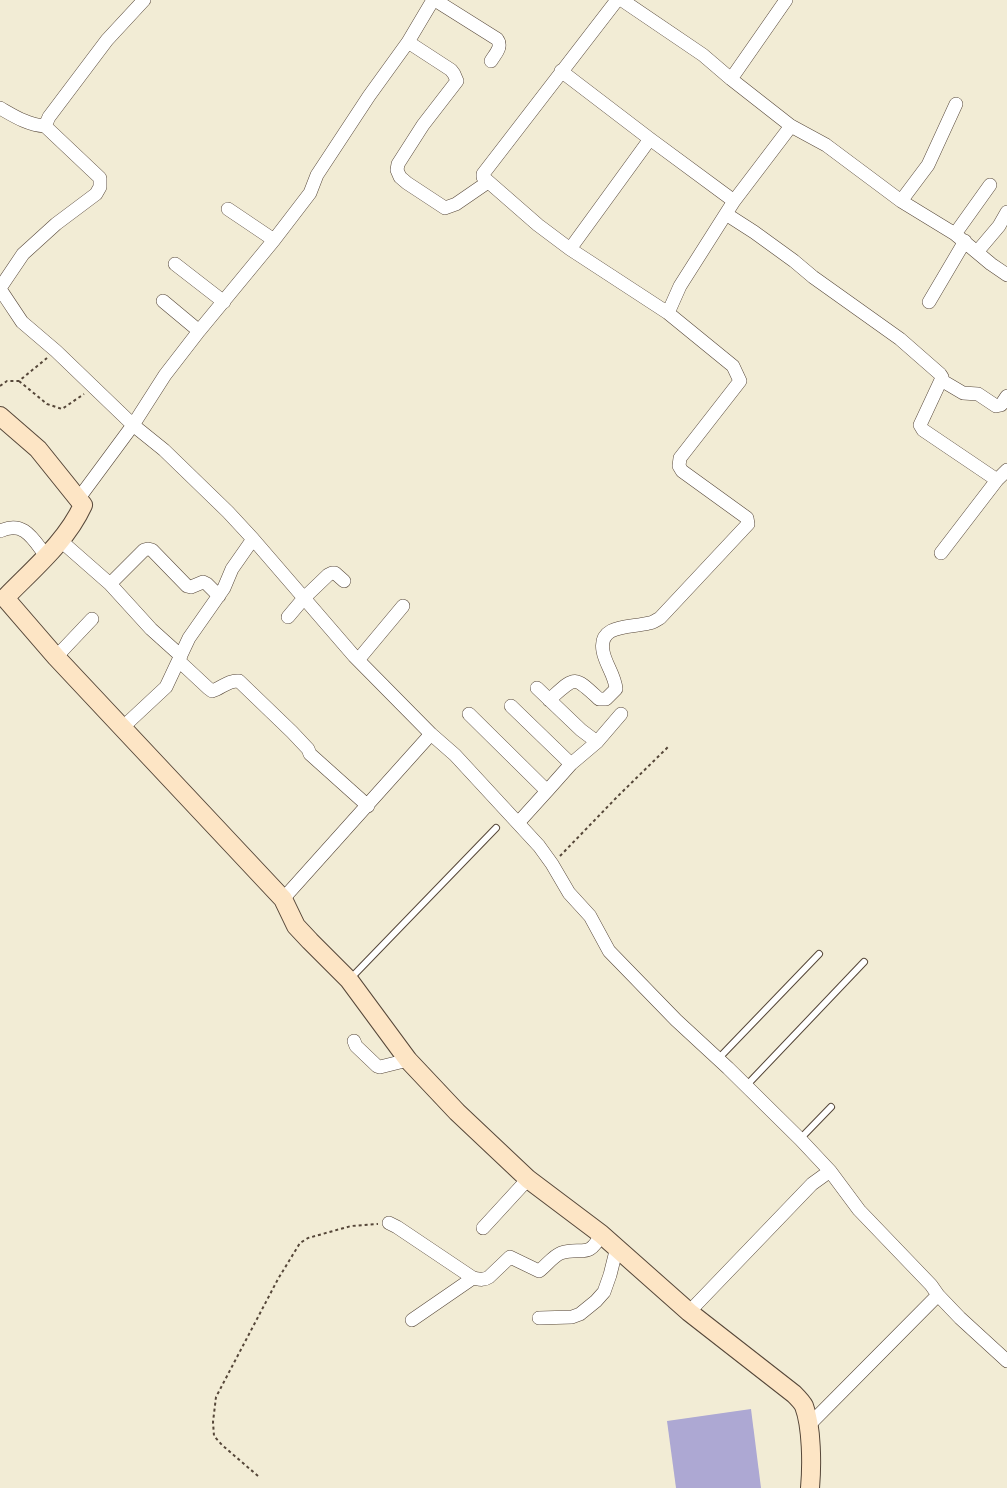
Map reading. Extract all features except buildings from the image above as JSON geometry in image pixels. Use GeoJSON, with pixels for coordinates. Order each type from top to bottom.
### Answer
{"type":"FeatureCollection","features":[{"type":"Feature","properties":{"kind":"street"},"geometry":{"type":"LineString","coordinates":[[45,126],[49,117],[107,40],[144,0]]}},
{"type":"Feature","properties":{"kind":"street"},"geometry":{"type":"LineString","coordinates":[[79,498],[133,425],[165,375],[310,193],[317,175],[369,96],[408,42],[434,0],[497,39],[500,43],[500,48],[490,61]]}},
{"type":"Feature","properties":{"kind":"street"},"geometry":{"type":"LineString","coordinates":[[549,700],[570,682],[575,681],[581,682],[599,700],[606,699],[616,688],[603,651],[603,641],[608,632],[620,627],[650,623],[660,618],[748,524],[747,518],[682,472],[679,466],[680,458],[740,381],[733,366],[668,313],[570,249],[538,225],[483,177],[483,174],[616,0]]}},
{"type":"Feature","properties":{"kind":"street"},"geometry":{"type":"LineString","coordinates":[[622,0],[704,55],[731,79],[791,126],[826,145],[901,201],[960,237],[991,264],[1007,275]]}},
{"type":"Feature","properties":{"kind":"street"},"geometry":{"type":"LineString","coordinates":[[731,79],[786,0]]}},
{"type":"Feature","properties":{"kind":"street"},"geometry":{"type":"LineString","coordinates":[[408,42],[451,70],[454,74],[456,82],[423,125],[398,164],[398,173],[407,183],[445,208],[456,204],[488,182]]}},
{"type":"Feature","properties":{"kind":"street"},"geometry":{"type":"LineString","coordinates":[[561,71],[734,201]]}},
{"type":"Feature","properties":{"kind":"street"},"geometry":{"type":"LineString","coordinates":[[901,201],[928,165],[956,104]]}},
{"type":"Feature","properties":{"kind":"street"},"geometry":{"type":"LineString","coordinates":[[0,108],[20,119],[45,126],[100,178],[100,187],[96,194],[56,224],[23,254],[0,288],[22,322],[56,351],[133,425],[164,450],[196,480],[253,539],[358,660],[431,734],[455,755],[539,846],[552,864],[569,893],[590,916],[609,951],[676,1020],[800,1139],[830,1171],[860,1210],[931,1285],[938,1295],[960,1318],[1007,1361]]}},
{"type":"Feature","properties":{"kind":"street"},"geometry":{"type":"LineString","coordinates":[[668,313],[680,286],[734,201],[791,126]]}},
{"type":"Feature","properties":{"kind":"street"},"geometry":{"type":"LineString","coordinates":[[570,249],[650,139]]}},
{"type":"Feature","properties":{"kind":"street"},"geometry":{"type":"LineString","coordinates":[[929,302],[960,237],[990,185]]}},
{"type":"Feature","properties":{"kind":"street"},"geometry":{"type":"LineString","coordinates":[[228,209],[274,240]]}},
{"type":"Feature","properties":{"kind":"street"},"geometry":{"type":"LineString","coordinates":[[977,252],[999,226],[1007,212]]}},
{"type":"Feature","properties":{"kind":"street"},"geometry":{"type":"LineString","coordinates":[[726,214],[760,236],[813,277],[900,339],[940,374],[942,377],[941,380],[920,425],[921,428],[997,480]]}},
{"type":"Feature","properties":{"kind":"street"},"geometry":{"type":"LineString","coordinates":[[175,264],[224,302]]}},
{"type":"Feature","properties":{"kind":"street"},"geometry":{"type":"LineString","coordinates":[[163,301],[199,331]]}},
{"type":"Feature","properties":{"kind":"street"},"geometry":{"type":"LineString","coordinates":[[941,380],[963,393],[978,394],[996,406],[1001,405],[1007,396]]}},
{"type":"Feature","properties":{"kind":"street"},"geometry":{"type":"LineString","coordinates":[[0,416],[38,449],[79,498],[83,505],[76,521],[60,541],[3,600],[283,899],[296,926],[349,980],[408,1060],[457,1112],[528,1179],[617,1247],[689,1312],[794,1394],[803,1404],[808,1426],[811,1470],[810,1488]]}},
{"type":"Feature","properties":{"kind":"street"},"geometry":{"type":"LineString","coordinates":[[941,553],[997,480],[1007,470]]}},
{"type":"Feature","properties":{"kind":"street"},"geometry":{"type":"LineString","coordinates":[[0,531],[13,527],[21,528],[33,538],[46,556]]}},
{"type":"Feature","properties":{"kind":"street"},"geometry":{"type":"LineString","coordinates":[[122,728],[166,687],[189,638],[219,596],[232,569],[253,539]]}},
{"type":"Feature","properties":{"kind":"street"},"geometry":{"type":"LineString","coordinates":[[60,541],[110,584],[208,688],[212,691],[228,682],[239,681],[292,732],[310,754],[368,806]]}},
{"type":"Feature","properties":{"kind":"street"},"geometry":{"type":"LineString","coordinates":[[110,584],[144,550],[148,549],[152,550],[188,586],[192,587],[203,582],[219,596]]}},
{"type":"Feature","properties":{"kind":"street"},"geometry":{"type":"LineString","coordinates":[[288,617],[304,598],[332,573],[336,574],[344,581]]}},
{"type":"Feature","properties":{"kind":"street"},"geometry":{"type":"LineString","coordinates":[[358,660],[403,606]]}},
{"type":"Feature","properties":{"kind":"street"},"geometry":{"type":"LineString","coordinates":[[56,657],[92,619]]}},
{"type":"Feature","properties":{"kind":"street"},"geometry":{"type":"LineString","coordinates":[[537,688],[581,730],[597,742]]}},
{"type":"Feature","properties":{"kind":"street"},"geometry":{"type":"LineString","coordinates":[[511,706],[571,764]]}},
{"type":"Feature","properties":{"kind":"street"},"geometry":{"type":"LineString","coordinates":[[469,714],[547,791]]}},
{"type":"Feature","properties":{"kind":"street"},"geometry":{"type":"LineString","coordinates":[[518,823],[571,764],[597,742],[621,714]]}},
{"type":"Feature","properties":{"kind":"street"},"geometry":{"type":"LineString","coordinates":[[283,899],[431,734]]}},
{"type":"Feature","properties":{"kind":"street"},"geometry":{"type":"LineString","coordinates":[[354,1040],[356,1046],[380,1068],[408,1060]]}},
{"type":"Feature","properties":{"kind":"street"},"geometry":{"type":"LineString","coordinates":[[689,1312],[812,1184],[830,1171]]}},
{"type":"Feature","properties":{"kind":"street"},"geometry":{"type":"LineString","coordinates":[[484,1228],[528,1179]]}},
{"type":"Feature","properties":{"kind":"street"},"geometry":{"type":"LineString","coordinates":[[389,1223],[473,1278],[485,1280],[510,1257],[539,1271],[559,1254],[590,1249],[597,1242],[600,1234]]}},
{"type":"Feature","properties":{"kind":"street"},"geometry":{"type":"LineString","coordinates":[[539,1318],[572,1317],[580,1314],[596,1301],[604,1292],[617,1247]]}},
{"type":"Feature","properties":{"kind":"street"},"geometry":{"type":"LineString","coordinates":[[412,1320],[473,1278]]}},
{"type":"Feature","properties":{"kind":"street"},"geometry":{"type":"LineString","coordinates":[[808,1426],[938,1295]]}},
{"type":"Feature","properties":{"kind":"lane"},"geometry":{"type":"LineString","coordinates":[[349,980],[496,828]]}},
{"type":"Feature","properties":{"kind":"lane"},"geometry":{"type":"LineString","coordinates":[[718,1059],[819,954]]}},
{"type":"Feature","properties":{"kind":"lane"},"geometry":{"type":"LineString","coordinates":[[746,1086],[864,962]]}},
{"type":"Feature","properties":{"kind":"lane"},"geometry":{"type":"LineString","coordinates":[[800,1139],[831,1107]]}},
{"type":"Feature","properties":{"kind":"path"},"geometry":{"type":"LineString","coordinates":[[0,386],[7,381],[19,380],[56,351]]}},
{"type":"Feature","properties":{"kind":"path"},"geometry":{"type":"LineString","coordinates":[[19,380],[47,404],[62,409],[92,387]]}},
{"type":"Feature","properties":{"kind":"path"},"geometry":{"type":"LineString","coordinates":[[552,864],[668,747]]}},
{"type":"Feature","properties":{"kind":"path"},"geometry":{"type":"LineString","coordinates":[[258,1476],[222,1445],[214,1436],[213,1422],[216,1397],[227,1374],[278,1279],[300,1243],[308,1238],[351,1226],[389,1223]]}}]}
